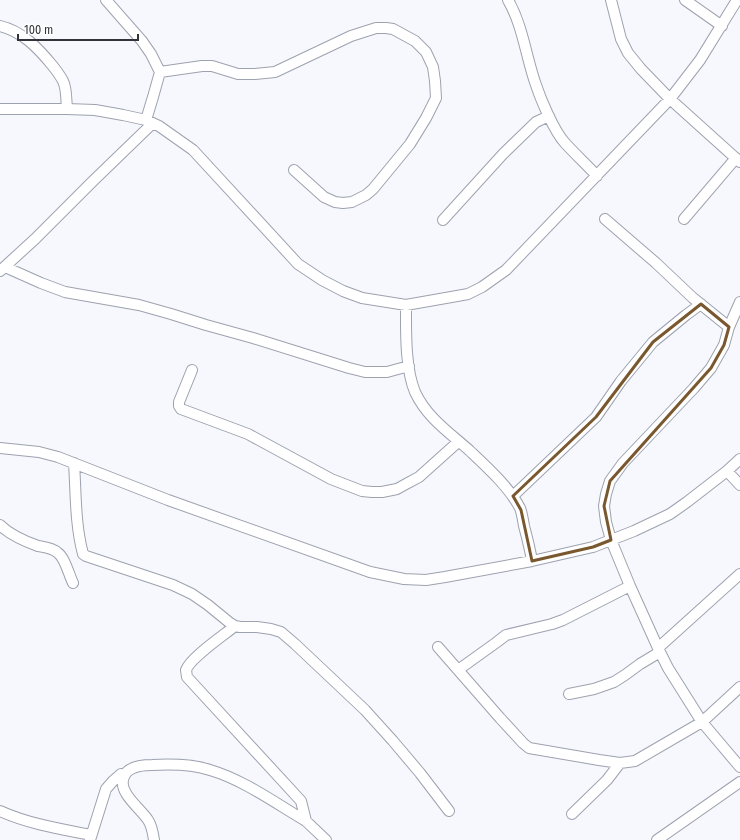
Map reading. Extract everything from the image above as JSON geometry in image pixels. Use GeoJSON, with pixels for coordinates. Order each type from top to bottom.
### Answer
{"type":"FeatureCollection","features":[{"type":"Feature","properties":{"kind":"street"},"geometry":{"type":"LineString","coordinates":[[106,0],[142,41],[151,54],[160,72],[153,97],[149,122],[35,239],[3,266],[65,292],[139,305],[365,372],[387,372],[409,366]]}},
{"type":"Feature","properties":{"kind":"street"},"geometry":{"type":"LineString","coordinates":[[508,0],[514,11],[536,85],[549,116],[564,142],[598,176]]}},
{"type":"Feature","properties":{"kind":"street"},"geometry":{"type":"LineString","coordinates":[[611,0],[622,39],[628,54],[640,69],[670,99],[739,161],[684,219]]}},
{"type":"Feature","properties":{"kind":"street"},"geometry":{"type":"LineString","coordinates":[[684,0],[722,26]]}},
{"type":"Feature","properties":{"kind":"street"},"geometry":{"type":"LineString","coordinates":[[0,109],[95,110],[123,115],[159,126],[193,150],[298,264],[322,280],[343,291],[362,298],[406,305],[468,294],[482,287],[506,270],[598,176],[670,99],[700,60],[737,0]]}},
{"type":"Feature","properties":{"kind":"street"},"geometry":{"type":"LineString","coordinates":[[0,26],[22,36],[37,48],[54,67],[66,88],[67,109]]}},
{"type":"Feature","properties":{"kind":"street"},"geometry":{"type":"LineString","coordinates":[[160,72],[202,66],[212,66],[238,74],[275,72],[351,36],[376,28],[393,29],[415,41],[426,52],[433,67],[436,81],[436,98],[410,144],[373,189],[366,195],[352,202],[335,202],[324,196],[294,170]]}},
{"type":"Feature","properties":{"kind":"street"},"geometry":{"type":"LineString","coordinates":[[443,220],[503,154],[536,122],[549,116]]}},
{"type":"Feature","properties":{"kind":"street"},"geometry":{"type":"LineString","coordinates":[[605,219],[656,263],[693,298],[729,327]]}},
{"type":"Feature","properties":{"kind":"street"},"geometry":{"type":"LineString","coordinates":[[740,302],[729,327],[724,345],[711,368],[623,463],[610,481],[604,506],[606,522],[611,540],[630,586],[668,668],[702,722],[740,767]]}},
{"type":"Feature","properties":{"kind":"street"},"geometry":{"type":"LineString","coordinates":[[513,496],[596,417],[621,381],[653,342],[701,304]]}},
{"type":"Feature","properties":{"kind":"street"},"geometry":{"type":"LineString","coordinates":[[406,305],[406,335],[409,366],[415,392],[423,407],[434,420],[470,451],[513,496],[521,510],[532,561]]}},
{"type":"Feature","properties":{"kind":"street"},"geometry":{"type":"LineString","coordinates":[[192,370],[180,402],[179,406],[181,409],[248,434],[331,479],[362,491],[382,492],[406,484],[419,477],[458,442]]}},
{"type":"Feature","properties":{"kind":"street"},"geometry":{"type":"LineString","coordinates":[[0,448],[39,452],[58,457],[168,500],[370,572],[404,579],[426,580],[445,578],[532,561],[593,547],[634,531],[670,514],[740,459]]}},
{"type":"Feature","properties":{"kind":"street"},"geometry":{"type":"LineString","coordinates":[[74,463],[78,523],[83,554],[173,585],[192,594],[235,626],[271,629],[281,632],[365,710],[420,773],[449,811]]}},
{"type":"Feature","properties":{"kind":"street"},"geometry":{"type":"LineString","coordinates":[[727,470],[740,485]]}},
{"type":"Feature","properties":{"kind":"street"},"geometry":{"type":"LineString","coordinates":[[0,525],[4,530],[20,539],[58,553],[64,562],[73,583]]}},
{"type":"Feature","properties":{"kind":"street"},"geometry":{"type":"LineString","coordinates":[[569,694],[594,689],[614,682],[625,675],[659,650],[740,574]]}},
{"type":"Feature","properties":{"kind":"street"},"geometry":{"type":"LineString","coordinates":[[458,670],[506,635],[563,620],[630,586]]}},
{"type":"Feature","properties":{"kind":"street"},"geometry":{"type":"LineString","coordinates":[[235,626],[189,664],[186,670],[187,677],[301,801],[306,821]]}},
{"type":"Feature","properties":{"kind":"street"},"geometry":{"type":"LineString","coordinates":[[438,647],[500,718],[523,743],[530,748],[620,763],[635,761],[702,722],[740,687]]}},
{"type":"Feature","properties":{"kind":"street"},"geometry":{"type":"LineString","coordinates":[[572,814],[607,780],[620,763]]}},
{"type":"Feature","properties":{"kind":"street"},"geometry":{"type":"LineString","coordinates":[[154,840],[153,830],[148,820],[129,798],[122,781],[128,771],[143,765],[182,765],[209,770],[252,788],[306,821],[326,840]]}},
{"type":"Feature","properties":{"kind":"street"},"geometry":{"type":"LineString","coordinates":[[0,811],[32,823],[90,837],[106,789],[121,774],[125,775]]}},
{"type":"Feature","properties":{"kind":"street"},"geometry":{"type":"LineString","coordinates":[[657,840],[740,782]]}},
{"type":"Feature","properties":{"kind":"highlighted area"},"geometry":{"type":"Polygon","coordinates":[[[701,304],[729,327],[724,345],[711,368],[610,481],[604,506],[611,540],[593,547],[532,561],[521,510],[513,496],[596,417],[653,342],[701,304]]]}}]}
